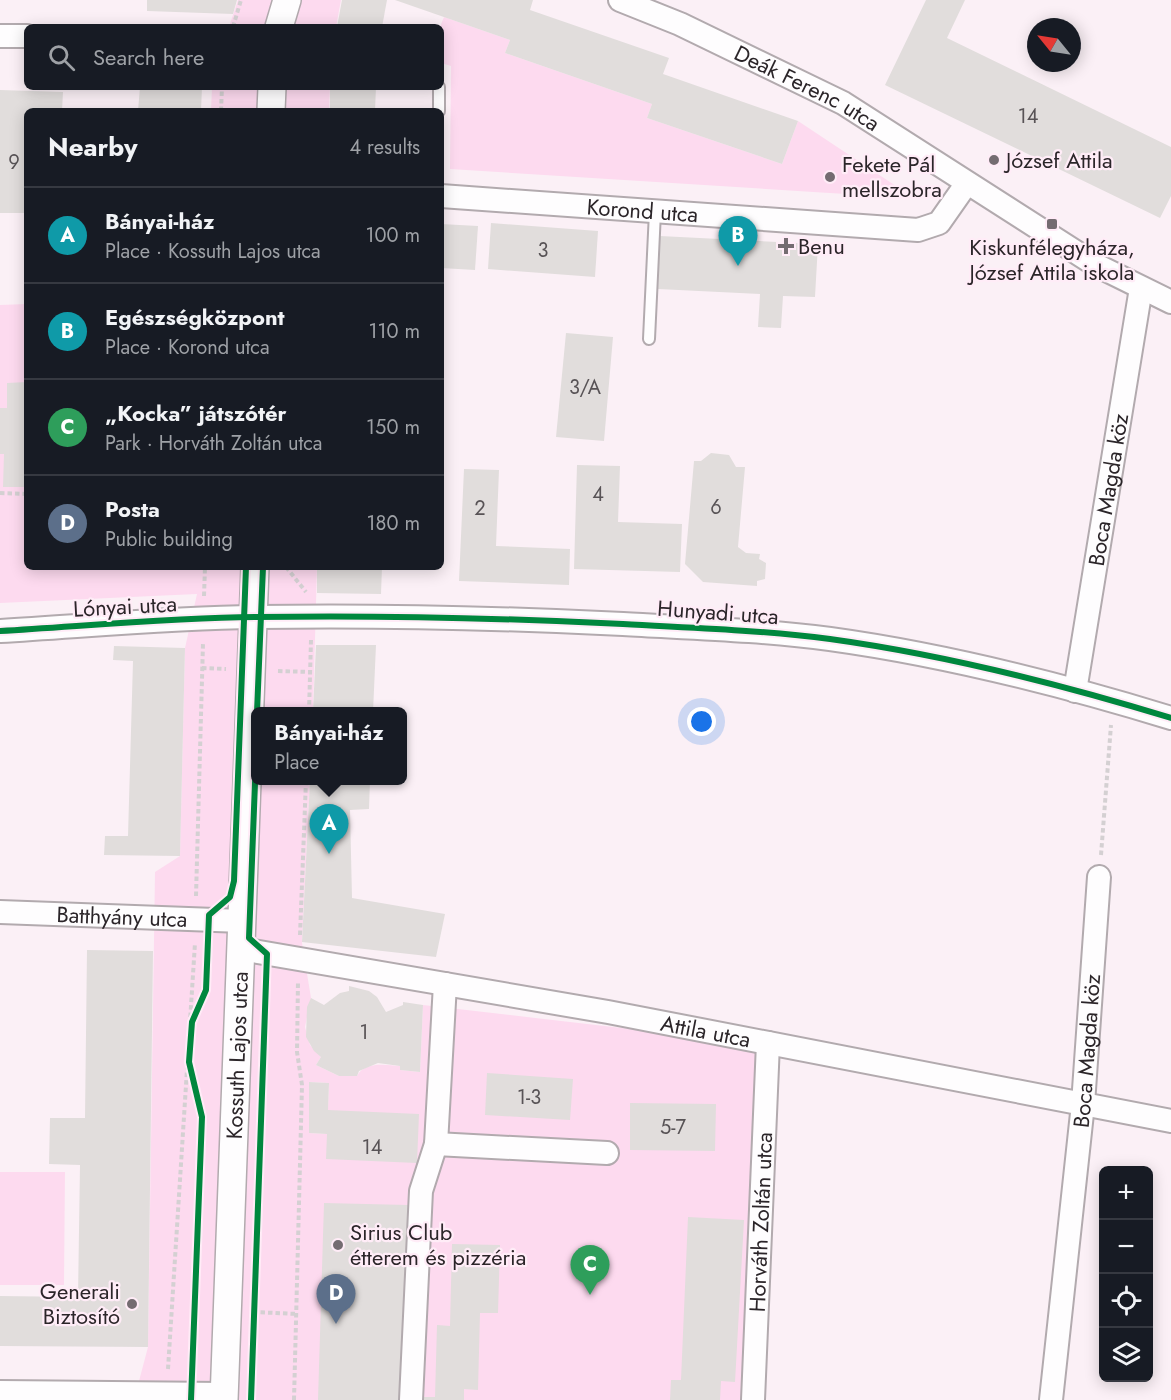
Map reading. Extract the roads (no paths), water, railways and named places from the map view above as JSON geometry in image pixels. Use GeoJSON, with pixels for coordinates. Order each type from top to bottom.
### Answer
{"type":"FeatureCollection","features":[{"type":"Feature","properties":{"kind":"street"},"geometry":{"type":"LineString","coordinates":[[280,24],[287,0]]}},
{"type":"Feature","properties":{"kind":"street","name":"Deák Ferenc utca"},"geometry":{"type":"LineString","coordinates":[[620,0],[680,24],[843,103],[1096,265],[1142,288],[1169,297]]}},
{"type":"Feature","properties":{"kind":"street"},"geometry":{"type":"LineString","coordinates":[[0,36],[24,36]]}},
{"type":"Feature","properties":{"kind":"street"},"geometry":{"type":"LineString","coordinates":[[272,90],[272,108]]}},
{"type":"Feature","properties":{"kind":"street","name":"Korond utca"},"geometry":{"type":"LineString","coordinates":[[444,196],[918,230],[939,223],[967,183]]}},
{"type":"Feature","properties":{"kind":"street","name":"Boca Magda köz"},"geometry":{"type":"LineString","coordinates":[[1075,691],[1142,288]]}},
{"type":"Feature","properties":{"kind":"street","name":"Kossuth Lajos utca"},"geometry":{"type":"LineString","coordinates":[[224,1397],[255,570]]}},
{"type":"Feature","properties":{"kind":"street","name":"Hunyadi utca"},"geometry":{"type":"LineString","coordinates":[[253,617],[532,619],[728,630],[831,639],[1007,673],[1171,718]]}},
{"type":"Feature","properties":{"kind":"street","name":"Lónyai utca"},"geometry":{"type":"LineString","coordinates":[[0,631],[253,617]]}},
{"type":"Feature","properties":{"kind":"street","name":"Boca Magda köz"},"geometry":{"type":"LineString","coordinates":[[1051,1400],[1083,1104],[1099,877]]}},
{"type":"Feature","properties":{"kind":"street","name":"Batthyány utca"},"geometry":{"type":"LineString","coordinates":[[0,912],[242,921]]}},
{"type":"Feature","properties":{"kind":"street","name":"Attila utca"},"geometry":{"type":"LineString","coordinates":[[241,949],[768,1043],[1171,1121]]}},
{"type":"Feature","properties":{"kind":"street"},"geometry":{"type":"LineString","coordinates":[[411,1400],[421,1191],[436,1144],[445,984]]}},
{"type":"Feature","properties":{"kind":"street","name":"Horváth Zoltán utca"},"geometry":{"type":"LineString","coordinates":[[753,1400],[768,1043]]}},
{"type":"Feature","properties":{"kind":"street"},"geometry":{"type":"LineString","coordinates":[[436,1144],[607,1153]]}},
{"type":"Feature","properties":{"kind":"street"},"geometry":{"type":"LineString","coordinates":[[0,1392],[166,1393],[224,1397]]}},
{"type":"Feature","properties":{"kind":"lane"},"geometry":{"type":"LineString","coordinates":[[439,90],[439,108]]}},
{"type":"Feature","properties":{"kind":"lane"},"geometry":{"type":"LineString","coordinates":[[649,339],[655,212]]}},
{"type":"Feature","properties":{"kind":"place","name":"József Attila"},"geometry":{"type":"Point","coordinates":[994,160]}},
{"type":"Feature","properties":{"kind":"place","name":"Fekete Pál mellszobra"},"geometry":{"type":"Point","coordinates":[830,177]}},
{"type":"Feature","properties":{"kind":"place","name":"Kiskunfélegyháza, József Attila iskola"},"geometry":{"type":"Point","coordinates":[1052,224]}},
{"type":"Feature","properties":{"kind":"place","name":"Benu"},"geometry":{"type":"Point","coordinates":[786,246]}},
{"type":"Feature","properties":{"kind":"place","name":"Egészségközpont"},"geometry":{"type":"Point","coordinates":[738,266]}},
{"type":"Feature","properties":{"kind":"place","name":"Bányai-ház"},"geometry":{"type":"Point","coordinates":[329,854]}},
{"type":"Feature","properties":{"kind":"place","name":"Sirius Club étterem és pizzéria"},"geometry":{"type":"Point","coordinates":[338,1245]}},
{"type":"Feature","properties":{"kind":"place","name":"„Kocka” játszótér"},"geometry":{"type":"Point","coordinates":[590,1295]}},
{"type":"Feature","properties":{"kind":"place","name":"Generali Biztosító"},"geometry":{"type":"Point","coordinates":[132,1304]}},
{"type":"Feature","properties":{"kind":"place","name":"Posta"},"geometry":{"type":"Point","coordinates":[336,1324]}}]}
